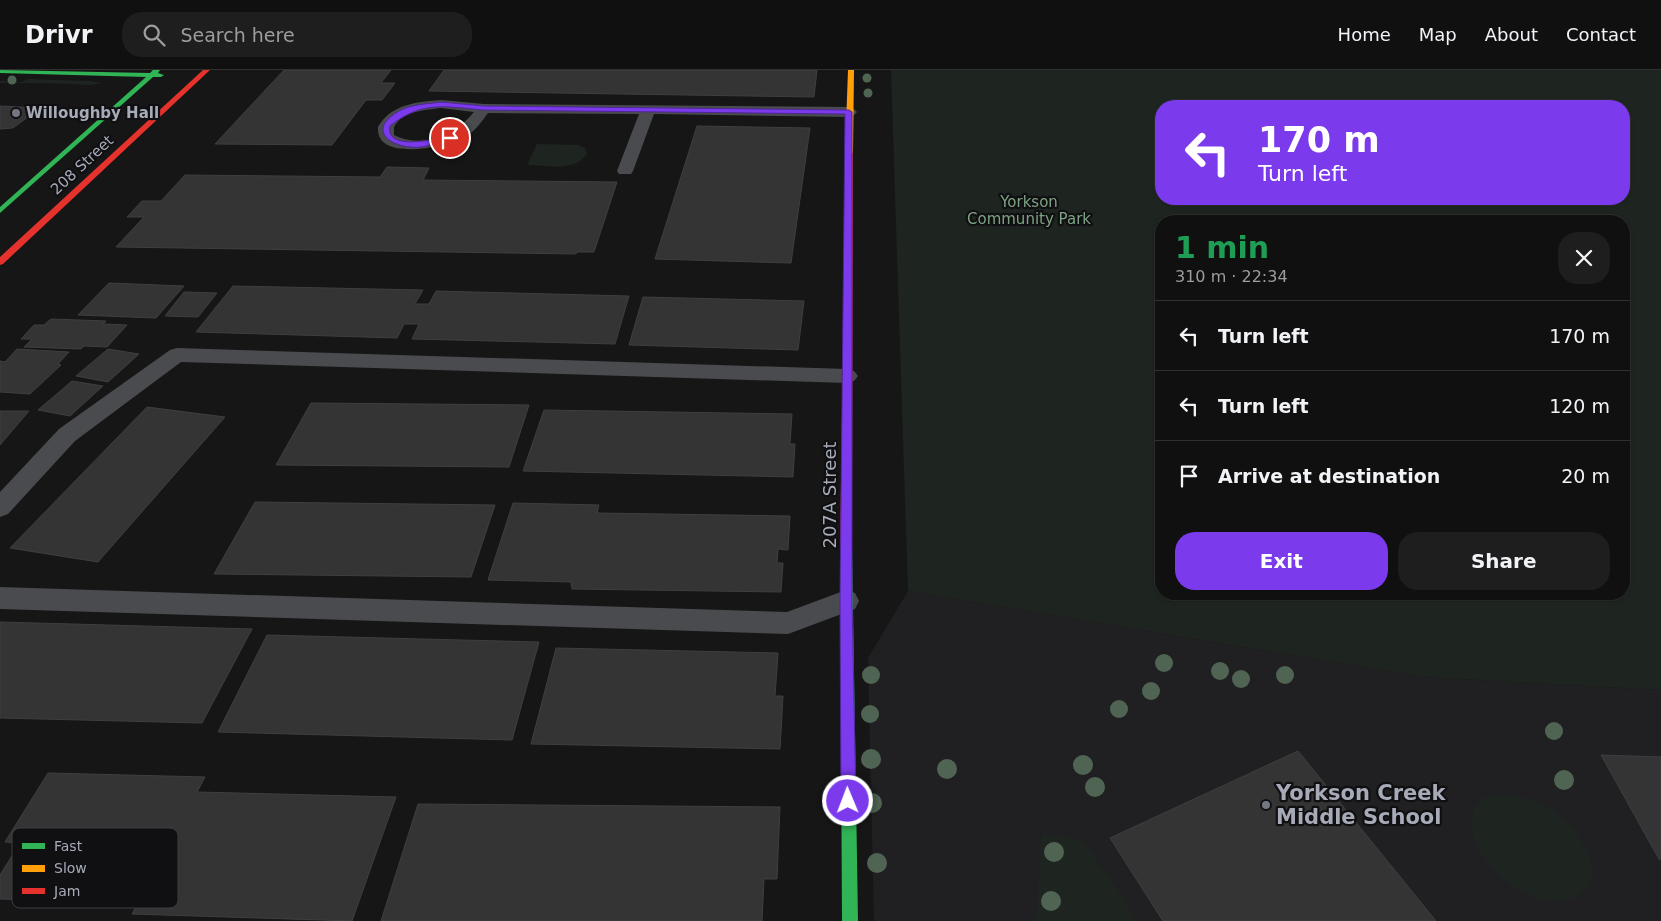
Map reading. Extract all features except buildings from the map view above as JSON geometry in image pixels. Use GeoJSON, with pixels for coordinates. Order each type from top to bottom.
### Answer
{"type":"FeatureCollection","features":[{"type":"Feature","properties":{"kind":"street","name":"207A Street"},"geometry":{"type":"LineString","coordinates":[[850,921],[846,601],[849,112],[851,70]]}},
{"type":"Feature","properties":{"kind":"street"},"geometry":{"type":"LineString","coordinates":[[0,71],[154,72],[176,75],[204,73]]}},
{"type":"Feature","properties":{"kind":"street","name":"208 Street"},"geometry":{"type":"LineString","coordinates":[[0,211],[154,72]]}},
{"type":"Feature","properties":{"kind":"street","name":"208 Street"},"geometry":{"type":"LineString","coordinates":[[0,262],[204,73]]}},
{"type":"Feature","properties":{"kind":"lane"},"geometry":{"type":"LineString","coordinates":[[484,108],[461,133],[436,142],[408,144],[396,142],[389,137],[386,131],[387,125],[392,118],[414,108],[441,104],[484,108],[648,108],[849,112]]}},
{"type":"Feature","properties":{"kind":"lane"},"geometry":{"type":"LineString","coordinates":[[625,171],[648,108]]}},
{"type":"Feature","properties":{"kind":"lane"},"geometry":{"type":"LineString","coordinates":[[0,508],[67,435],[176,355],[847,376]]}},
{"type":"Feature","properties":{"kind":"lane"},"geometry":{"type":"LineString","coordinates":[[0,598],[788,623],[846,601]]}},
{"type":"Feature","properties":{"kind":"shaded area","name":"Yorkson Creek Middle School"},"geometry":{"type":"Polygon","coordinates":[[[908,591],[1424,677],[1661,690],[1661,921],[874,921],[868,658],[908,591]]]}},
{"type":"Feature","properties":{"kind":"green space","name":"Yorkson Community Park"},"geometry":{"type":"Polygon","coordinates":[[[891,70],[1661,70],[1661,690],[1424,677],[908,591],[891,70]]]}},
{"type":"Feature","properties":{"kind":"green space"},"geometry":{"type":"Polygon","coordinates":[[[28,79],[102,83],[91,85],[0,83],[0,81],[22,82],[28,79]]]}},
{"type":"Feature","properties":{"kind":"green space"},"geometry":{"type":"Polygon","coordinates":[[[537,144],[578,145],[585,148],[587,153],[582,159],[568,166],[527,165],[537,144]]]}},
{"type":"Feature","properties":{"kind":"green space"},"geometry":{"type":"Polygon","coordinates":[[[1497,794],[1520,797],[1541,804],[1564,820],[1573,830],[1582,842],[1592,869],[1590,881],[1584,891],[1571,899],[1555,901],[1538,898],[1521,891],[1491,866],[1480,850],[1473,834],[1472,818],[1478,803],[1486,797],[1497,794]]]}},
{"type":"Feature","properties":{"kind":"green space"},"geometry":{"type":"Polygon","coordinates":[[[1042,833],[1083,841],[1115,886],[1135,921],[1036,921],[1042,833]]]}},
{"type":"Feature","properties":{"kind":"traffic: fast"},"geometry":{"type":"LineString","coordinates":[[0,211],[157,70]]}},
{"type":"Feature","properties":{"kind":"traffic: fast"},"geometry":{"type":"LineString","coordinates":[[0,71],[161,75]]}},
{"type":"Feature","properties":{"kind":"traffic: fast"},"geometry":{"type":"LineString","coordinates":[[846,547],[850,921]]}},
{"type":"Feature","properties":{"kind":"traffic: slow"},"geometry":{"type":"LineString","coordinates":[[849,153],[851,70]]}},
{"type":"Feature","properties":{"kind":"traffic: jam"},"geometry":{"type":"LineString","coordinates":[[0,262],[207,70]]}},
{"type":"Feature","properties":{"kind":"traffic: jam"},"geometry":{"type":"LineString","coordinates":[[846,547],[849,153]]}},
{"type":"Feature","properties":{"kind":"place","name":"Willoughby Hall"},"geometry":{"type":"Point","coordinates":[16,113]}},
{"type":"Feature","properties":{"kind":"place","name":"Yorkson Creek Middle School"},"geometry":{"type":"Point","coordinates":[1266,805]}},
{"type":"Feature","properties":{"kind":"route"},"geometry":{"type":"LineString","coordinates":[[450,138],[436,142],[408,144],[396,142],[389,137],[386,131],[387,125],[392,118],[402,113],[414,108],[441,104],[484,108],[849,112],[846,601],[848,801]]}}]}
